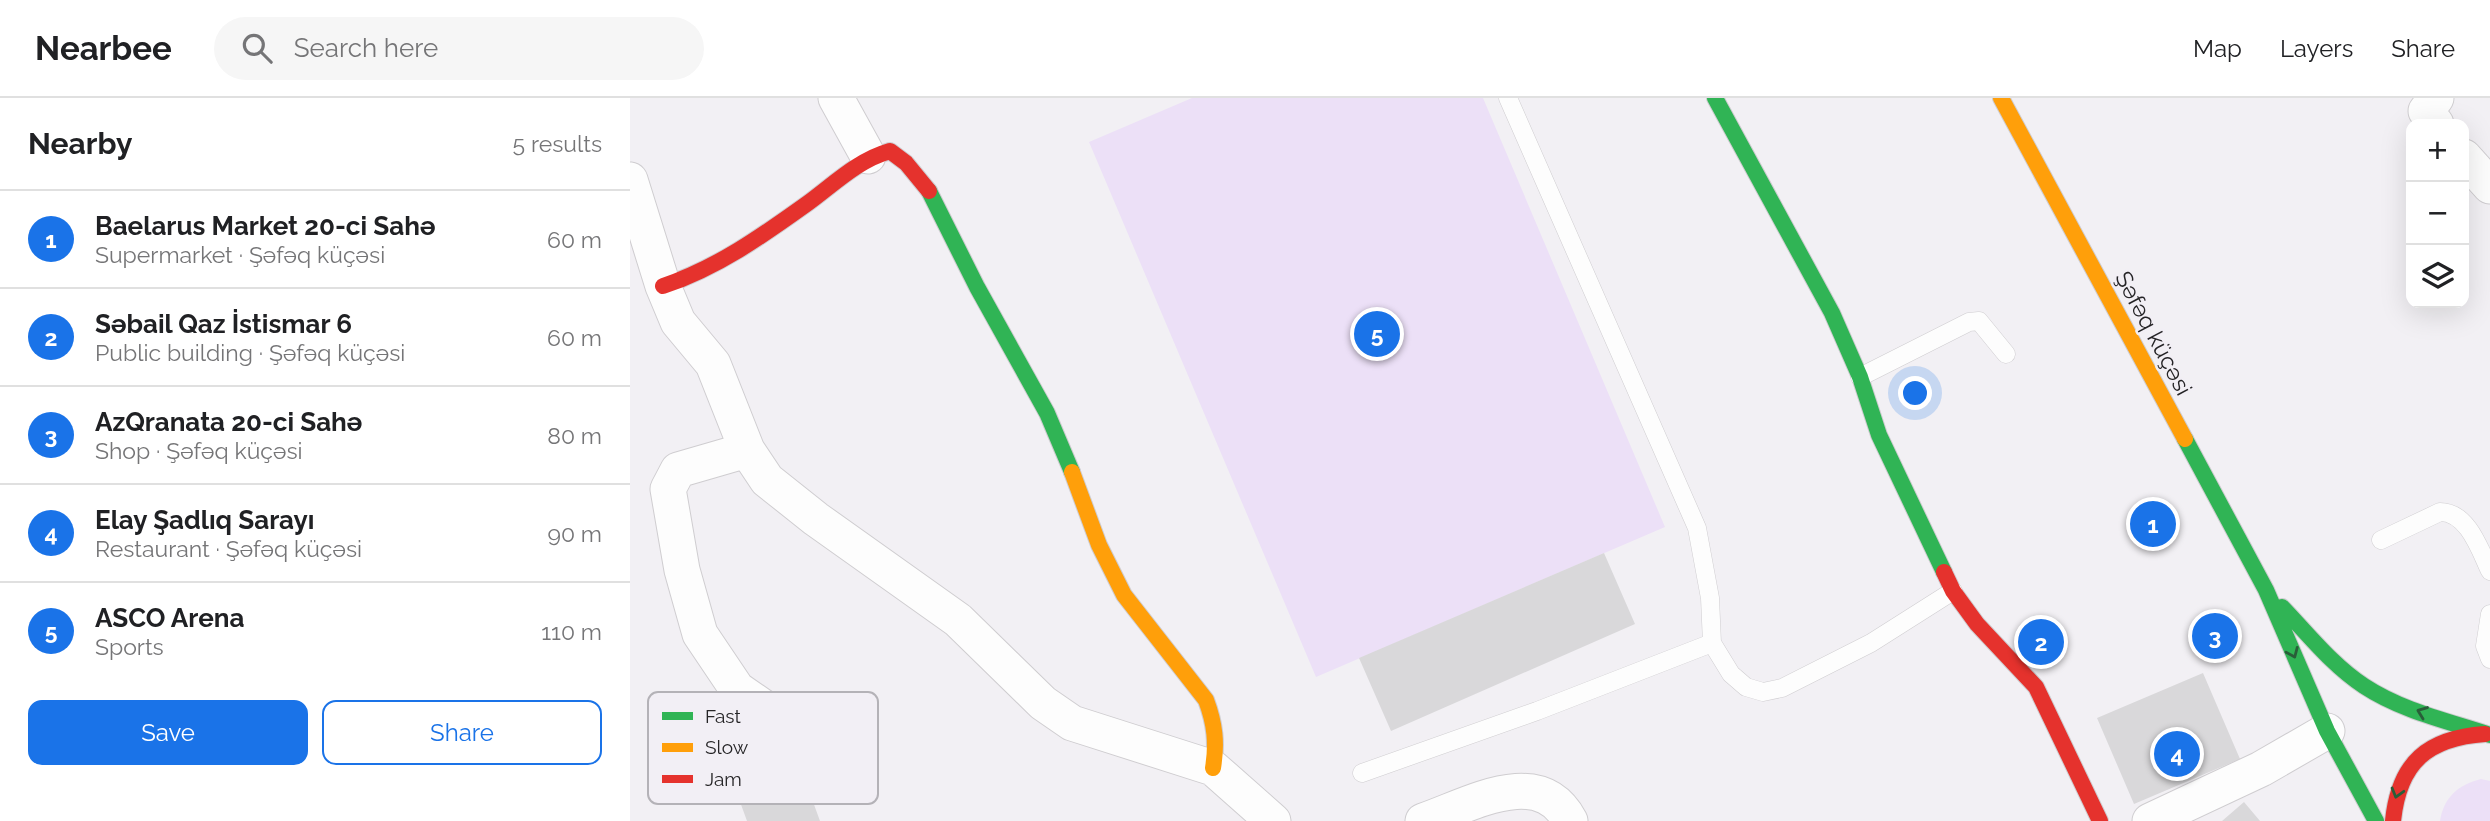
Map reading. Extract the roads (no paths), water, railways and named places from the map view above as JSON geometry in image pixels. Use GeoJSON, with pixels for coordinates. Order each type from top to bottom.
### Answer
{"type":"FeatureCollection","features":[{"type":"Feature","properties":{"kind":"street"},"geometry":{"type":"LineString","coordinates":[[836,98],[868,156]]}},
{"type":"Feature","properties":{"kind":"street"},"geometry":{"type":"LineString","coordinates":[[1715,98],[1832,313],[1860,377],[1879,435],[1953,591],[1977,624],[2036,687],[2101,821]]}},
{"type":"Feature","properties":{"kind":"street","name":"Şəfəq küçəsi"},"geometry":{"type":"LineString","coordinates":[[2001,98],[2266,590]]}},
{"type":"Feature","properties":{"kind":"street"},"geometry":{"type":"LineString","coordinates":[[2432,119],[2426,111],[2436,98]]}},
{"type":"Feature","properties":{"kind":"street"},"geometry":{"type":"LineString","coordinates":[[663,286],[693,277],[715,265],[827,189],[868,156],[890,151],[906,161],[929,191],[976,286],[1047,414],[1100,545],[1133,610],[1159,643],[1203,690],[1211,712],[1218,749],[1213,768]]}},
{"type":"Feature","properties":{"kind":"street"},"geometry":{"type":"LineString","coordinates":[[2469,163],[2490,187]]}},
{"type":"Feature","properties":{"kind":"street"},"geometry":{"type":"LineString","coordinates":[[630,180],[663,286],[678,322],[713,364],[747,450],[767,480],[816,519],[958,620],[1043,703],[1072,723],[1213,768],[1273,821]]}},
{"type":"Feature","properties":{"kind":"street"},"geometry":{"type":"LineString","coordinates":[[741,692],[700,634],[682,570],[668,489],[678,470],[747,450]]}},
{"type":"Feature","properties":{"kind":"street"},"geometry":{"type":"LineString","coordinates":[[2266,590],[2327,731],[2376,821]]}},
{"type":"Feature","properties":{"kind":"street"},"geometry":{"type":"LineString","coordinates":[[2266,590],[2337,663],[2364,685],[2406,706],[2489,733]]}},
{"type":"Feature","properties":{"kind":"street"},"geometry":{"type":"LineString","coordinates":[[2161,819],[2260,769],[2327,731]]}},
{"type":"Feature","properties":{"kind":"street"},"geometry":{"type":"LineString","coordinates":[[2393,821],[2393,805],[2400,781],[2413,762],[2430,748],[2451,737],[2489,733]]}},
{"type":"Feature","properties":{"kind":"street"},"geometry":{"type":"LineString","coordinates":[[1423,821],[1512,790],[1542,792],[1561,803],[1570,821]]}},
{"type":"Feature","properties":{"kind":"lane"},"geometry":{"type":"LineString","coordinates":[[1508,98],[1697,528],[1710,598],[1712,643],[1731,674],[1746,687],[1763,692],[1782,688],[1871,643],[1953,591]]}},
{"type":"Feature","properties":{"kind":"lane"},"geometry":{"type":"LineString","coordinates":[[1860,377],[1969,322],[1979,321],[2006,354]]}},
{"type":"Feature","properties":{"kind":"lane"},"geometry":{"type":"LineString","coordinates":[[2381,540],[2440,512],[2450,513],[2462,521],[2490,571]]}},
{"type":"Feature","properties":{"kind":"lane"},"geometry":{"type":"LineString","coordinates":[[2490,614],[2485,646],[2490,659]]}},
{"type":"Feature","properties":{"kind":"lane"},"geometry":{"type":"LineString","coordinates":[[1362,773],[1537,711],[1712,643]]}},
{"type":"Feature","properties":{"kind":"place","name":"ASCO Arena"},"geometry":{"type":"Point","coordinates":[1377,334]}},
{"type":"Feature","properties":{"kind":"place","name":"Baelarus Market 20-ci Sahə"},"geometry":{"type":"Point","coordinates":[2153,524]}},
{"type":"Feature","properties":{"kind":"place","name":"AzQranata 20-ci Sahə"},"geometry":{"type":"Point","coordinates":[2215,636]}},
{"type":"Feature","properties":{"kind":"place","name":"Səbail Qaz İstismar 6"},"geometry":{"type":"Point","coordinates":[2041,642]}},
{"type":"Feature","properties":{"kind":"place","name":"Elay Şadlıq Sarayı"},"geometry":{"type":"Point","coordinates":[2177,754]}}]}
